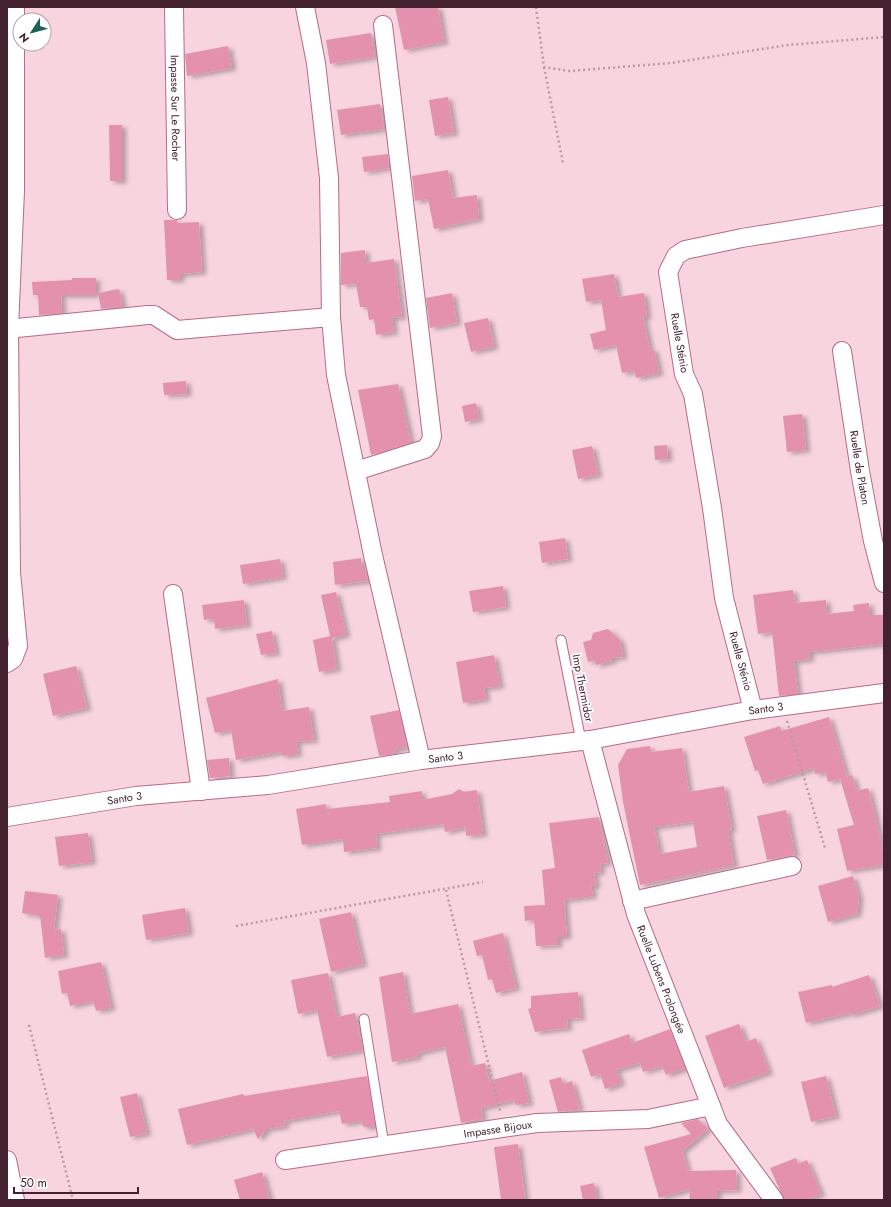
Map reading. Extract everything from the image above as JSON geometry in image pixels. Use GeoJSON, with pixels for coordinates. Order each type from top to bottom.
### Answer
{"type":"FeatureCollection","features":[{"type":"Feature","properties":{"kind":"street"},"geometry":{"type":"LineString","coordinates":[[7,663],[13,659],[18,646],[11,572],[8,329],[11,101],[15,7]]}},
{"type":"Feature","properties":{"kind":"street","name":"Impasse Sur Le Rocher"},"geometry":{"type":"LineString","coordinates":[[174,7],[177,210]]}},
{"type":"Feature","properties":{"kind":"street"},"geometry":{"type":"LineString","coordinates":[[305,7],[316,64],[329,178],[331,317],[336,375],[372,555],[421,760]]}},
{"type":"Feature","properties":{"kind":"street"},"geometry":{"type":"LineString","coordinates":[[356,471],[425,448],[430,443],[432,436],[382,25]]}},
{"type":"Feature","properties":{"kind":"street","name":"Ruelle Sténio"},"geometry":{"type":"LineString","coordinates":[[754,710],[724,598],[712,508],[693,394],[684,374],[668,272],[671,263],[676,256],[685,250],[742,238],[884,215]]}},
{"type":"Feature","properties":{"kind":"street"},"geometry":{"type":"LineString","coordinates":[[8,329],[148,315],[154,315],[178,330],[331,317]]}},
{"type":"Feature","properties":{"kind":"street","name":"Ruelle de Platon"},"geometry":{"type":"LineString","coordinates":[[842,351],[873,541],[884,583]]}},
{"type":"Feature","properties":{"kind":"street"},"geometry":{"type":"LineString","coordinates":[[173,594],[200,790]]}},
{"type":"Feature","properties":{"kind":"street","name":"Santo 3"},"geometry":{"type":"LineString","coordinates":[[7,817],[136,796],[268,785],[421,760],[586,740],[754,710],[783,708],[884,693]]}},
{"type":"Feature","properties":{"kind":"street","name":"Ruelle Lubens Prolongée"},"geometry":{"type":"LineString","coordinates":[[586,740],[636,914],[718,1124],[774,1200]]}},
{"type":"Feature","properties":{"kind":"street"},"geometry":{"type":"LineString","coordinates":[[632,901],[792,866]]}},
{"type":"Feature","properties":{"kind":"street","name":"Impasse Bijoux"},"geometry":{"type":"LineString","coordinates":[[285,1160],[537,1123],[648,1119],[711,1106]]}},
{"type":"Feature","properties":{"kind":"street"},"geometry":{"type":"LineString","coordinates":[[7,1160],[15,1200]]}},
{"type":"Feature","properties":{"kind":"lane","name":"Imp Thermidor"},"geometry":{"type":"LineString","coordinates":[[561,640],[586,740]]}},
{"type":"Feature","properties":{"kind":"lane"},"geometry":{"type":"LineString","coordinates":[[364,1019],[384,1145]]}},
{"type":"Feature","properties":{"kind":"path"},"geometry":{"type":"LineString","coordinates":[[536,7],[544,67],[563,163]]}},
{"type":"Feature","properties":{"kind":"path"},"geometry":{"type":"LineString","coordinates":[[544,67],[569,71],[671,63],[788,45],[884,37]]}},
{"type":"Feature","properties":{"kind":"path"},"geometry":{"type":"LineString","coordinates":[[783,708],[825,848]]}},
{"type":"Feature","properties":{"kind":"path"},"geometry":{"type":"LineString","coordinates":[[236,926],[446,890],[483,882]]}},
{"type":"Feature","properties":{"kind":"path"},"geometry":{"type":"LineString","coordinates":[[446,890],[504,1128]]}},
{"type":"Feature","properties":{"kind":"path"},"geometry":{"type":"LineString","coordinates":[[29,1025],[73,1200]]}},
{"type":"Feature","properties":{"kind":"building"},"geometry":{"type":"Polygon","coordinates":[[[395,7],[438,7],[444,42],[404,50],[395,7]]]}},
{"type":"Feature","properties":{"kind":"building"},"geometry":{"type":"Polygon","coordinates":[[[371,33],[375,57],[330,64],[326,40],[371,33]]]}},
{"type":"Feature","properties":{"kind":"building"},"geometry":{"type":"Polygon","coordinates":[[[228,46],[232,68],[187,76],[185,54],[228,46]]]}},
{"type":"Feature","properties":{"kind":"building"},"geometry":{"type":"Polygon","coordinates":[[[448,97],[454,133],[435,136],[429,100],[448,97]]]}},
{"type":"Feature","properties":{"kind":"building"},"geometry":{"type":"Polygon","coordinates":[[[380,104],[384,129],[341,135],[337,110],[380,104]]]}},
{"type":"Feature","properties":{"kind":"building"},"geometry":{"type":"Polygon","coordinates":[[[109,125],[122,125],[122,181],[110,181],[109,125]]]}},
{"type":"Feature","properties":{"kind":"building"},"geometry":{"type":"Polygon","coordinates":[[[388,154],[389,168],[364,172],[362,157],[388,154]]]}},
{"type":"Feature","properties":{"kind":"building"},"geometry":{"type":"Polygon","coordinates":[[[448,170],[453,198],[477,195],[479,219],[434,229],[428,199],[415,201],[412,176],[448,170]]]}},
{"type":"Feature","properties":{"kind":"building"},"geometry":{"type":"Polygon","coordinates":[[[164,220],[177,220],[177,223],[199,222],[202,272],[180,274],[180,280],[167,280],[164,220]]]}},
{"type":"Feature","properties":{"kind":"building"},"geometry":{"type":"Polygon","coordinates":[[[365,250],[366,263],[394,259],[402,317],[392,318],[394,332],[376,335],[374,319],[369,320],[367,307],[360,307],[356,284],[341,285],[341,253],[365,250]]]}},
{"type":"Feature","properties":{"kind":"building"},"geometry":{"type":"Polygon","coordinates":[[[614,274],[618,297],[644,293],[647,317],[643,317],[650,350],[654,349],[659,373],[636,378],[634,371],[622,373],[616,345],[594,350],[590,334],[606,330],[601,300],[586,302],[582,279],[614,274]]]}},
{"type":"Feature","properties":{"kind":"building"},"geometry":{"type":"Polygon","coordinates":[[[72,278],[96,278],[96,295],[61,295],[62,313],[39,315],[38,295],[33,295],[32,282],[72,280],[72,278]]]}},
{"type":"Feature","properties":{"kind":"building"},"geometry":{"type":"Polygon","coordinates":[[[119,289],[123,307],[101,309],[98,293],[119,289]]]}},
{"type":"Feature","properties":{"kind":"building"},"geometry":{"type":"Polygon","coordinates":[[[452,293],[457,323],[430,328],[426,298],[452,293]]]}},
{"type":"Feature","properties":{"kind":"building"},"geometry":{"type":"Polygon","coordinates":[[[488,318],[494,347],[471,352],[464,323],[488,318]]]}},
{"type":"Feature","properties":{"kind":"building"},"geometry":{"type":"Polygon","coordinates":[[[186,381],[187,394],[164,395],[163,383],[186,381]]]}},
{"type":"Feature","properties":{"kind":"building"},"geometry":{"type":"Polygon","coordinates":[[[398,384],[411,443],[371,455],[358,390],[398,384]]]}},
{"type":"Feature","properties":{"kind":"building"},"geometry":{"type":"Polygon","coordinates":[[[476,403],[479,419],[465,422],[462,406],[476,403]]]}},
{"type":"Feature","properties":{"kind":"building"},"geometry":{"type":"Polygon","coordinates":[[[802,414],[806,450],[787,452],[783,416],[802,414]]]}},
{"type":"Feature","properties":{"kind":"building"},"geometry":{"type":"Polygon","coordinates":[[[667,445],[668,459],[655,460],[654,446],[667,445]]]}},
{"type":"Feature","properties":{"kind":"building"},"geometry":{"type":"Polygon","coordinates":[[[592,446],[598,475],[578,479],[572,450],[592,446]]]}},
{"type":"Feature","properties":{"kind":"building"},"geometry":{"type":"Polygon","coordinates":[[[565,538],[568,559],[542,563],[539,542],[565,538]]]}},
{"type":"Feature","properties":{"kind":"building"},"geometry":{"type":"Polygon","coordinates":[[[361,558],[362,568],[365,568],[368,581],[335,585],[333,562],[361,558]]]}},
{"type":"Feature","properties":{"kind":"building"},"geometry":{"type":"Polygon","coordinates":[[[280,559],[283,577],[243,584],[240,565],[280,559]]]}},
{"type":"Feature","properties":{"kind":"building"},"geometry":{"type":"Polygon","coordinates":[[[503,586],[506,607],[473,612],[469,591],[503,586]]]}},
{"type":"Feature","properties":{"kind":"building"},"geometry":{"type":"Polygon","coordinates":[[[793,590],[795,603],[826,600],[827,614],[854,611],[853,605],[869,603],[870,615],[884,615],[884,644],[809,652],[810,659],[794,661],[798,694],[779,696],[772,632],[758,634],[753,595],[793,590]]]}},
{"type":"Feature","properties":{"kind":"building"},"geometry":{"type":"Polygon","coordinates":[[[336,592],[346,635],[332,638],[337,669],[319,672],[313,640],[330,636],[321,595],[336,592]]]}},
{"type":"Feature","properties":{"kind":"building"},"geometry":{"type":"Polygon","coordinates":[[[244,600],[247,625],[215,629],[214,619],[204,620],[202,605],[244,600]]]}},
{"type":"Feature","properties":{"kind":"building"},"geometry":{"type":"Polygon","coordinates":[[[608,629],[620,640],[623,657],[612,658],[612,661],[596,665],[595,660],[588,662],[583,642],[591,640],[593,633],[608,629]]]}},
{"type":"Feature","properties":{"kind":"building"},"geometry":{"type":"Polygon","coordinates":[[[272,631],[276,653],[261,655],[256,634],[272,631]]]}},
{"type":"Feature","properties":{"kind":"building"},"geometry":{"type":"Polygon","coordinates":[[[494,655],[500,686],[484,688],[486,699],[463,703],[456,662],[494,655]]]}},
{"type":"Feature","properties":{"kind":"building"},"geometry":{"type":"Polygon","coordinates":[[[76,666],[87,708],[53,716],[43,674],[76,666]]]}},
{"type":"Feature","properties":{"kind":"building"},"geometry":{"type":"Polygon","coordinates":[[[278,679],[282,711],[309,707],[314,740],[296,742],[298,754],[282,756],[281,752],[236,760],[231,730],[215,733],[206,698],[278,679]]]}},
{"type":"Feature","properties":{"kind":"building"},"geometry":{"type":"Polygon","coordinates":[[[399,710],[407,747],[394,750],[395,754],[379,756],[370,716],[399,710]]]}},
{"type":"Feature","properties":{"kind":"building"},"geometry":{"type":"Polygon","coordinates":[[[829,717],[847,777],[852,775],[857,791],[868,788],[884,856],[884,865],[847,871],[837,829],[854,825],[840,779],[828,782],[825,772],[815,774],[814,768],[763,784],[758,770],[755,771],[744,737],[780,726],[781,731],[829,717]]]}},
{"type":"Feature","properties":{"kind":"building"},"geometry":{"type":"Polygon","coordinates":[[[650,746],[651,752],[682,748],[689,792],[724,786],[732,829],[728,830],[734,865],[640,885],[623,802],[618,765],[627,749],[650,746]],[[693,822],[654,827],[660,854],[697,847],[693,822]]]}},
{"type":"Feature","properties":{"kind":"building"},"geometry":{"type":"Polygon","coordinates":[[[229,758],[230,776],[210,778],[207,760],[229,758]]]}},
{"type":"Feature","properties":{"kind":"building"},"geometry":{"type":"Polygon","coordinates":[[[459,789],[464,792],[477,790],[483,834],[466,836],[466,827],[445,832],[443,824],[376,834],[377,848],[344,852],[343,839],[302,845],[296,809],[326,804],[327,809],[390,802],[389,796],[422,791],[422,800],[452,794],[459,789]]]}},
{"type":"Feature","properties":{"kind":"building"},"geometry":{"type":"Polygon","coordinates":[[[786,810],[795,855],[767,860],[757,816],[786,810]]]}},
{"type":"Feature","properties":{"kind":"building"},"geometry":{"type":"Polygon","coordinates":[[[599,817],[608,863],[600,864],[601,872],[594,873],[596,886],[591,886],[593,896],[564,900],[567,937],[558,937],[558,945],[536,946],[534,920],[525,921],[524,906],[545,905],[542,870],[555,868],[549,823],[599,817]]]}},
{"type":"Feature","properties":{"kind":"building"},"geometry":{"type":"Polygon","coordinates":[[[88,833],[92,862],[59,866],[55,837],[88,833]]]}},
{"type":"Feature","properties":{"kind":"building"},"geometry":{"type":"Polygon","coordinates":[[[853,876],[859,897],[857,914],[828,922],[818,886],[853,876]]]}},
{"type":"Feature","properties":{"kind":"building"},"geometry":{"type":"Polygon","coordinates":[[[25,891],[58,895],[54,930],[61,929],[64,955],[45,958],[40,916],[22,913],[25,891]]]}},
{"type":"Feature","properties":{"kind":"building"},"geometry":{"type":"Polygon","coordinates":[[[185,908],[189,933],[146,940],[142,915],[185,908]]]}},
{"type":"Feature","properties":{"kind":"building"},"geometry":{"type":"Polygon","coordinates":[[[351,912],[363,964],[331,972],[319,919],[351,912]]]}},
{"type":"Feature","properties":{"kind":"building"},"geometry":{"type":"Polygon","coordinates":[[[503,933],[516,988],[496,993],[492,979],[488,980],[482,955],[477,956],[473,941],[503,933]]]}},
{"type":"Feature","properties":{"kind":"building"},"geometry":{"type":"Polygon","coordinates":[[[101,962],[111,1008],[96,1011],[93,1001],[70,1006],[67,993],[62,994],[58,971],[101,962]]]}},
{"type":"Feature","properties":{"kind":"building"},"geometry":{"type":"Polygon","coordinates":[[[403,972],[410,1014],[458,1004],[471,1066],[485,1063],[489,1081],[522,1072],[529,1103],[516,1105],[514,1100],[481,1108],[483,1118],[461,1123],[445,1047],[417,1053],[418,1057],[392,1062],[379,977],[403,972]]]}},
{"type":"Feature","properties":{"kind":"building"},"geometry":{"type":"Polygon","coordinates":[[[328,973],[337,1017],[355,1013],[363,1050],[327,1057],[317,1010],[298,1014],[291,980],[328,973]]]}},
{"type":"Feature","properties":{"kind":"building"},"geometry":{"type":"Polygon","coordinates":[[[869,975],[880,1006],[851,1015],[850,1013],[806,1023],[798,992],[832,985],[832,987],[869,975]]]}},
{"type":"Feature","properties":{"kind":"building"},"geometry":{"type":"Polygon","coordinates":[[[578,992],[581,1018],[567,1019],[568,1028],[535,1032],[528,1009],[531,1008],[531,996],[578,992]]]}},
{"type":"Feature","properties":{"kind":"building"},"geometry":{"type":"Polygon","coordinates":[[[739,1024],[746,1042],[756,1038],[769,1072],[724,1088],[705,1036],[739,1024]]]}},
{"type":"Feature","properties":{"kind":"building"},"geometry":{"type":"Polygon","coordinates":[[[670,1029],[685,1068],[666,1075],[662,1066],[643,1072],[640,1063],[616,1070],[621,1083],[605,1089],[600,1074],[591,1077],[582,1050],[629,1034],[632,1043],[670,1029]]]}},
{"type":"Feature","properties":{"kind":"building"},"geometry":{"type":"Polygon","coordinates":[[[367,1076],[375,1125],[371,1127],[364,1127],[361,1121],[342,1124],[339,1111],[284,1121],[285,1126],[267,1129],[258,1139],[253,1129],[187,1145],[178,1109],[243,1094],[244,1096],[367,1076]]]}},
{"type":"Feature","properties":{"kind":"building"},"geometry":{"type":"Polygon","coordinates":[[[826,1076],[836,1116],[811,1122],[801,1082],[826,1076]]]}},
{"type":"Feature","properties":{"kind":"building"},"geometry":{"type":"Polygon","coordinates":[[[561,1077],[563,1084],[572,1081],[580,1109],[558,1112],[549,1080],[561,1077]]]}},
{"type":"Feature","properties":{"kind":"building"},"geometry":{"type":"Polygon","coordinates":[[[137,1093],[147,1133],[130,1137],[120,1097],[137,1093]]]}},
{"type":"Feature","properties":{"kind":"building"},"geometry":{"type":"Polygon","coordinates":[[[698,1119],[708,1129],[682,1151],[688,1171],[736,1170],[737,1190],[717,1191],[717,1200],[690,1200],[689,1189],[659,1198],[644,1147],[691,1134],[681,1123],[698,1119]]]}},
{"type":"Feature","properties":{"kind":"building"},"geometry":{"type":"Polygon","coordinates":[[[518,1144],[525,1199],[501,1200],[494,1147],[518,1144]]]}},
{"type":"Feature","properties":{"kind":"building"},"geometry":{"type":"Polygon","coordinates":[[[796,1158],[798,1164],[807,1160],[821,1194],[806,1200],[784,1200],[770,1168],[796,1158]]]}},
{"type":"Feature","properties":{"kind":"building"},"geometry":{"type":"Polygon","coordinates":[[[262,1172],[270,1200],[240,1200],[234,1180],[262,1172]]]}},
{"type":"Feature","properties":{"kind":"building"},"geometry":{"type":"Polygon","coordinates":[[[594,1183],[597,1200],[583,1200],[580,1186],[594,1183]]]}}]}
